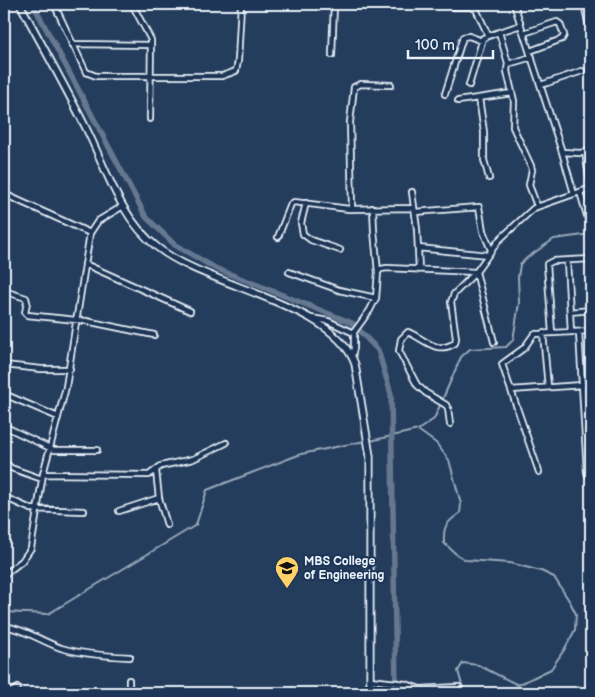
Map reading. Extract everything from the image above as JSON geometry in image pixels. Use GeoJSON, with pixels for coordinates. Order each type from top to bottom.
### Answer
{"type":"FeatureCollection","features":[{"type":"Feature","properties":{"kind":"street"},"geometry":{"type":"LineString","coordinates":[[20,4],[81,119],[123,206],[145,236],[156,247],[175,260],[308,318],[339,338],[352,356],[367,429],[370,456],[370,693]]}},
{"type":"Feature","properties":{"kind":"street"},"geometry":{"type":"LineString","coordinates":[[54,4],[84,69],[89,74],[96,76],[151,77],[222,76],[236,71],[241,4]]}},
{"type":"Feature","properties":{"kind":"street"},"geometry":{"type":"LineString","coordinates":[[132,4],[149,35],[151,45],[150,118]]}},
{"type":"Feature","properties":{"kind":"street"},"geometry":{"type":"LineString","coordinates":[[332,55],[334,4]]}},
{"type":"Feature","properties":{"kind":"street"},"geometry":{"type":"LineString","coordinates":[[514,4],[541,84],[574,194]]}},
{"type":"Feature","properties":{"kind":"street"},"geometry":{"type":"LineString","coordinates":[[584,4],[591,35]]}},
{"type":"Feature","properties":{"kind":"street"},"geometry":{"type":"LineString","coordinates":[[454,7],[476,9],[488,35]]}},
{"type":"Feature","properties":{"kind":"street"},"geometry":{"type":"LineString","coordinates":[[508,64],[562,39],[564,35],[562,26],[557,22],[524,33]]}},
{"type":"Feature","properties":{"kind":"street"},"geometry":{"type":"LineString","coordinates":[[469,85],[482,41],[488,35],[521,24]]}},
{"type":"Feature","properties":{"kind":"street"},"geometry":{"type":"LineString","coordinates":[[499,32],[508,64],[507,70],[514,104],[513,127],[531,166],[529,185],[537,206]]}},
{"type":"Feature","properties":{"kind":"street"},"geometry":{"type":"LineString","coordinates":[[445,94],[463,37],[469,36],[482,41]]}},
{"type":"Feature","properties":{"kind":"street"},"geometry":{"type":"LineString","coordinates":[[72,44],[151,45]]}},
{"type":"Feature","properties":{"kind":"street"},"geometry":{"type":"LineString","coordinates":[[541,84],[582,70]]}},
{"type":"Feature","properties":{"kind":"street"},"geometry":{"type":"LineString","coordinates":[[352,208],[350,122],[353,90],[361,84],[391,85]]}},
{"type":"Feature","properties":{"kind":"street"},"geometry":{"type":"LineString","coordinates":[[458,101],[512,93]]}},
{"type":"Feature","properties":{"kind":"street"},"geometry":{"type":"LineString","coordinates":[[479,98],[484,127],[484,160],[489,178]]}},
{"type":"Feature","properties":{"kind":"street"},"geometry":{"type":"LineString","coordinates":[[562,152],[591,151]]}},
{"type":"Feature","properties":{"kind":"street"},"geometry":{"type":"LineString","coordinates":[[450,424],[448,408],[420,389],[400,355],[399,344],[408,332],[424,342],[439,348],[447,347],[454,343],[456,338],[452,297],[456,291],[476,272],[504,235],[537,206],[591,188],[585,152]]}},
{"type":"Feature","properties":{"kind":"street"},"geometry":{"type":"LineString","coordinates":[[412,192],[419,270]]}},
{"type":"Feature","properties":{"kind":"street"},"geometry":{"type":"LineString","coordinates":[[580,192],[591,229]]}},
{"type":"Feature","properties":{"kind":"street"},"geometry":{"type":"LineString","coordinates":[[4,194],[90,233]]}},
{"type":"Feature","properties":{"kind":"street"},"geometry":{"type":"LineString","coordinates":[[278,237],[290,204],[297,202],[352,208],[414,210],[479,207],[483,231],[490,252]]}},
{"type":"Feature","properties":{"kind":"street"},"geometry":{"type":"LineString","coordinates":[[306,204],[301,224],[303,234],[310,240],[340,250]]}},
{"type":"Feature","properties":{"kind":"street"},"geometry":{"type":"LineString","coordinates":[[4,575],[28,555],[31,548],[43,476],[70,370],[90,233],[98,221],[123,206]]}},
{"type":"Feature","properties":{"kind":"street"},"geometry":{"type":"LineString","coordinates":[[352,356],[354,332],[376,298],[378,272],[373,208]]}},
{"type":"Feature","properties":{"kind":"street"},"geometry":{"type":"LineString","coordinates":[[418,248],[490,252]]}},
{"type":"Feature","properties":{"kind":"street"},"geometry":{"type":"LineString","coordinates":[[552,333],[547,264],[549,262],[591,259]]}},
{"type":"Feature","properties":{"kind":"street"},"geometry":{"type":"LineString","coordinates":[[568,261],[571,332]]}},
{"type":"Feature","properties":{"kind":"street"},"geometry":{"type":"LineString","coordinates":[[85,264],[190,311]]}},
{"type":"Feature","properties":{"kind":"street"},"geometry":{"type":"LineString","coordinates":[[378,272],[383,268],[392,267],[476,272]]}},
{"type":"Feature","properties":{"kind":"street"},"geometry":{"type":"LineString","coordinates":[[289,272],[340,290],[376,298]]}},
{"type":"Feature","properties":{"kind":"street"},"geometry":{"type":"LineString","coordinates":[[476,272],[494,342]]}},
{"type":"Feature","properties":{"kind":"street"},"geometry":{"type":"LineString","coordinates":[[4,291],[26,298],[25,313],[27,316],[76,319],[154,336]]}},
{"type":"Feature","properties":{"kind":"street"},"geometry":{"type":"LineString","coordinates":[[570,312],[591,310]]}},
{"type":"Feature","properties":{"kind":"street"},"geometry":{"type":"LineString","coordinates":[[308,318],[328,321],[354,332]]}},
{"type":"Feature","properties":{"kind":"street"},"geometry":{"type":"LineString","coordinates":[[539,472],[502,364],[524,348],[534,334],[591,331]]}},
{"type":"Feature","properties":{"kind":"street"},"geometry":{"type":"LineString","coordinates":[[579,332],[587,472],[591,477]]}},
{"type":"Feature","properties":{"kind":"street"},"geometry":{"type":"LineString","coordinates":[[543,333],[548,387]]}},
{"type":"Feature","properties":{"kind":"street"},"geometry":{"type":"LineString","coordinates":[[4,365],[31,369],[70,370]]}},
{"type":"Feature","properties":{"kind":"street"},"geometry":{"type":"LineString","coordinates":[[511,390],[591,385]]}},
{"type":"Feature","properties":{"kind":"street"},"geometry":{"type":"LineString","coordinates":[[4,394],[58,416]]}},
{"type":"Feature","properties":{"kind":"street"},"geometry":{"type":"LineString","coordinates":[[6,427],[50,449],[96,450]]}},
{"type":"Feature","properties":{"kind":"street"},"geometry":{"type":"LineString","coordinates":[[584,433],[591,433]]}},
{"type":"Feature","properties":{"kind":"street"},"geometry":{"type":"LineString","coordinates":[[4,461],[11,468],[43,476],[145,476],[156,471],[161,466],[193,459],[226,443]]}},
{"type":"Feature","properties":{"kind":"street"},"geometry":{"type":"LineString","coordinates":[[156,471],[159,498],[167,525]]}},
{"type":"Feature","properties":{"kind":"street"},"geometry":{"type":"LineString","coordinates":[[4,497],[31,509],[84,511]]}},
{"type":"Feature","properties":{"kind":"street"},"geometry":{"type":"LineString","coordinates":[[118,511],[159,498]]}},
{"type":"Feature","properties":{"kind":"street"},"geometry":{"type":"LineString","coordinates":[[4,626],[25,631],[63,649],[108,656],[130,657]]}},
{"type":"Feature","properties":{"kind":"street"},"geometry":{"type":"LineString","coordinates":[[129,680],[129,693]]}},
{"type":"Feature","properties":{"kind":"street"},"geometry":{"type":"LineString","coordinates":[[370,680],[406,684],[420,689],[459,687],[463,693]]}},
{"type":"Feature","properties":{"kind":"street"},"geometry":{"type":"LineString","coordinates":[[9,693],[18,688]]}},
{"type":"Feature","properties":{"kind":"waterway"},"geometry":{"type":"LineString","coordinates":[[33,4],[146,217],[175,245],[215,268],[352,323],[378,350],[391,394],[395,693]]}},
{"type":"Feature","properties":{"kind":"waterway"},"geometry":{"type":"LineString","coordinates":[[370,441],[418,430],[434,419],[461,357],[470,349],[506,347],[513,340],[519,303],[518,278],[520,264],[554,239],[591,234]]}},
{"type":"Feature","properties":{"kind":"waterway"},"geometry":{"type":"LineString","coordinates":[[418,430],[436,443],[449,460],[461,504],[460,513],[446,525],[444,543],[466,560],[510,563],[541,571],[554,577],[576,614],[575,630],[551,669],[518,685],[478,665],[463,663],[458,671],[464,692]]}},
{"type":"Feature","properties":{"kind":"waterway"},"geometry":{"type":"LineString","coordinates":[[4,612],[48,614],[196,525],[207,490],[301,454],[365,441]]}},
{"type":"Feature","properties":{"kind":"place","name":"MBS College of Engineering"},"geometry":{"type":"Point","coordinates":[287,589]}}]}
